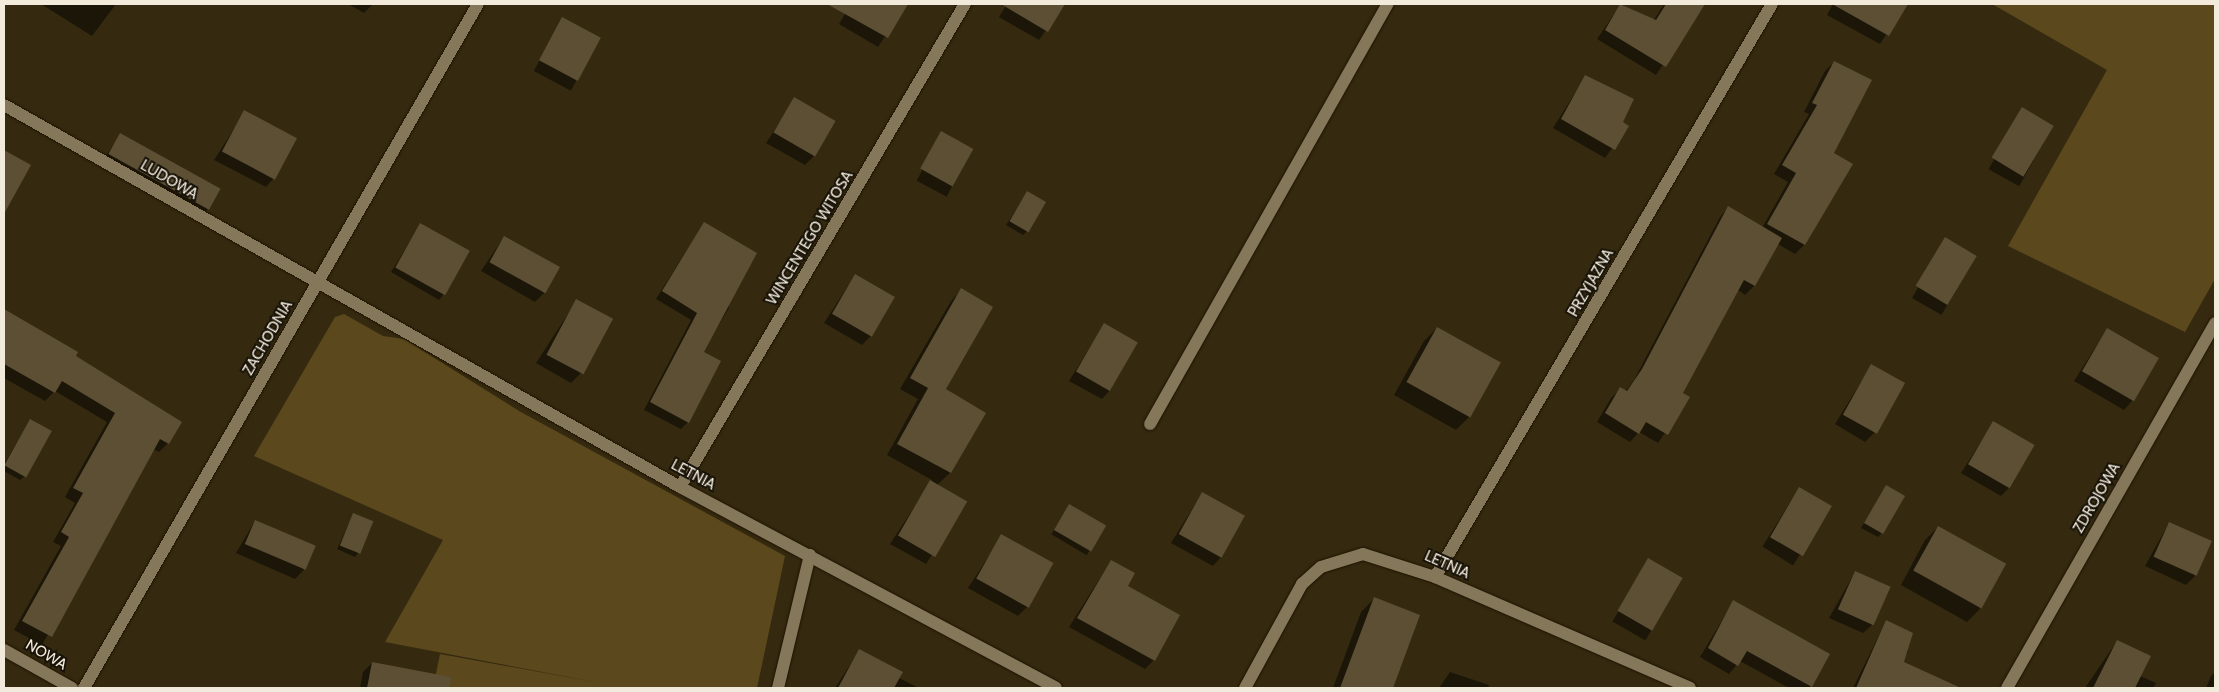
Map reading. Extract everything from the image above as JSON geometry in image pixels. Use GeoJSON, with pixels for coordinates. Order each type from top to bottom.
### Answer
{"type":"FeatureCollection","features":[{"type":"Feature","properties":{"kind":"street","name":"ZACHODNIA"},"geometry":{"type":"LineString","coordinates":[[84,688],[478,4]]}},
{"type":"Feature","properties":{"kind":"street","name":"WINCENTEGO WITOSA"},"geometry":{"type":"LineString","coordinates":[[680,487],[965,4]]}},
{"type":"Feature","properties":{"kind":"street"},"geometry":{"type":"LineString","coordinates":[[1150,424],[1388,4]]}},
{"type":"Feature","properties":{"kind":"street","name":"PRZYJAZNA"},"geometry":{"type":"LineString","coordinates":[[1435,577],[1772,4]]}},
{"type":"Feature","properties":{"kind":"street","name":"LUDOWA"},"geometry":{"type":"LineString","coordinates":[[4,105],[319,283]]}},
{"type":"Feature","properties":{"kind":"street","name":"LETNIA"},"geometry":{"type":"LineString","coordinates":[[319,283],[680,487],[1056,688]]}},
{"type":"Feature","properties":{"kind":"street","name":"ZDROJOWA"},"geometry":{"type":"LineString","coordinates":[[2008,688],[2215,324]]}},
{"type":"Feature","properties":{"kind":"street","name":"LETNIA"},"geometry":{"type":"LineString","coordinates":[[1245,688],[1302,584],[1321,567],[1363,554],[1435,577],[1690,688]]}},
{"type":"Feature","properties":{"kind":"street"},"geometry":{"type":"LineString","coordinates":[[778,688],[810,555]]}},
{"type":"Feature","properties":{"kind":"street","name":"NOWA"},"geometry":{"type":"LineString","coordinates":[[4,650],[72,688]]}},
{"type":"Feature","properties":{"kind":"shaded area"},"geometry":{"type":"Polygon","coordinates":[[[1992,4],[2215,4],[2215,279],[2185,332],[2008,246],[2107,70],[1992,4]]]}},
{"type":"Feature","properties":{"kind":"shaded area"},"geometry":{"type":"Polygon","coordinates":[[[344,314],[383,336],[404,339],[519,411],[785,556],[757,688],[433,688],[440,654],[600,683],[385,642],[443,540],[254,456],[335,317],[344,314]]]}},
{"type":"Feature","properties":{"kind":"building"},"geometry":{"type":"Polygon","coordinates":[[[827,4],[908,4],[888,38],[827,4]]]}},
{"type":"Feature","properties":{"kind":"building"},"geometry":{"type":"Polygon","coordinates":[[[1001,4],[1065,4],[1048,32],[1001,4]]]}},
{"type":"Feature","properties":{"kind":"building"},"geometry":{"type":"Polygon","coordinates":[[[1620,4],[1656,20],[1666,4],[1705,4],[1666,67],[1605,30],[1620,4]]]}},
{"type":"Feature","properties":{"kind":"building"},"geometry":{"type":"Polygon","coordinates":[[[1832,4],[1908,4],[1889,36],[1832,4]]]}},
{"type":"Feature","properties":{"kind":"building"},"geometry":{"type":"Polygon","coordinates":[[[562,17],[601,38],[578,81],[539,60],[562,17]]]}},
{"type":"Feature","properties":{"kind":"building"},"geometry":{"type":"Polygon","coordinates":[[[1834,61],[1872,80],[1834,153],[1853,164],[1805,245],[1767,224],[1796,173],[1782,165],[1817,105],[1812,103],[1834,61]]]}},
{"type":"Feature","properties":{"kind":"building"},"geometry":{"type":"Polygon","coordinates":[[[1585,75],[1634,99],[1623,122],[1629,126],[1615,150],[1561,119],[1585,75]]]}},
{"type":"Feature","properties":{"kind":"building"},"geometry":{"type":"Polygon","coordinates":[[[794,97],[836,121],[815,157],[774,133],[794,97]]]}},
{"type":"Feature","properties":{"kind":"building"},"geometry":{"type":"Polygon","coordinates":[[[2022,107],[2054,126],[2023,177],[1992,158],[2022,107]]]}},
{"type":"Feature","properties":{"kind":"building"},"geometry":{"type":"Polygon","coordinates":[[[244,110],[297,138],[275,180],[222,151],[244,110]]]}},
{"type":"Feature","properties":{"kind":"building"},"geometry":{"type":"Polygon","coordinates":[[[941,131],[973,149],[953,187],[920,169],[941,131]]]}},
{"type":"Feature","properties":{"kind":"building"},"geometry":{"type":"Polygon","coordinates":[[[120,133],[221,189],[209,210],[108,154],[120,133]]]}},
{"type":"Feature","properties":{"kind":"building"},"geometry":{"type":"Polygon","coordinates":[[[4,150],[31,165],[4,214],[4,150]]]}},
{"type":"Feature","properties":{"kind":"building"},"geometry":{"type":"Polygon","coordinates":[[[1027,191],[1046,202],[1029,232],[1010,221],[1027,191]]]}},
{"type":"Feature","properties":{"kind":"building"},"geometry":{"type":"Polygon","coordinates":[[[1728,206],[1782,238],[1755,286],[1744,280],[1683,393],[1690,397],[1668,435],[1646,422],[1639,434],[1605,413],[1620,387],[1627,391],[1642,369],[1728,206]]]}},
{"type":"Feature","properties":{"kind":"building"},"geometry":{"type":"Polygon","coordinates":[[[704,222],[757,253],[704,352],[721,361],[689,423],[650,402],[697,313],[662,291],[704,222]]]}},
{"type":"Feature","properties":{"kind":"building"},"geometry":{"type":"Polygon","coordinates":[[[420,223],[470,251],[445,295],[395,268],[420,223]]]}},
{"type":"Feature","properties":{"kind":"building"},"geometry":{"type":"Polygon","coordinates":[[[504,236],[560,267],[545,293],[489,262],[504,236]]]}},
{"type":"Feature","properties":{"kind":"building"},"geometry":{"type":"Polygon","coordinates":[[[1945,237],[1977,256],[1947,305],[1916,286],[1945,237]]]}},
{"type":"Feature","properties":{"kind":"building"},"geometry":{"type":"Polygon","coordinates":[[[855,274],[895,297],[872,337],[832,314],[855,274]]]}},
{"type":"Feature","properties":{"kind":"building"},"geometry":{"type":"Polygon","coordinates":[[[961,288],[993,307],[946,389],[986,413],[951,473],[897,444],[928,388],[910,378],[961,288]]]}},
{"type":"Feature","properties":{"kind":"building"},"geometry":{"type":"Polygon","coordinates":[[[576,299],[613,319],[584,374],[546,355],[576,299]]]}},
{"type":"Feature","properties":{"kind":"building"},"geometry":{"type":"Polygon","coordinates":[[[4,309],[78,352],[76,356],[182,422],[169,444],[160,439],[52,637],[22,621],[69,537],[61,532],[83,493],[73,488],[115,413],[62,381],[55,393],[4,364],[4,309]]]}},
{"type":"Feature","properties":{"kind":"building"},"geometry":{"type":"Polygon","coordinates":[[[1104,323],[1138,342],[1110,391],[1076,371],[1104,323]]]}},
{"type":"Feature","properties":{"kind":"building"},"geometry":{"type":"Polygon","coordinates":[[[1437,327],[1501,362],[1470,417],[1406,382],[1437,327]]]}},
{"type":"Feature","properties":{"kind":"building"},"geometry":{"type":"Polygon","coordinates":[[[2107,328],[2159,358],[2134,401],[2082,371],[2107,328]]]}},
{"type":"Feature","properties":{"kind":"building"},"geometry":{"type":"Polygon","coordinates":[[[1871,364],[1905,383],[1877,434],[1843,415],[1871,364]]]}},
{"type":"Feature","properties":{"kind":"building"},"geometry":{"type":"Polygon","coordinates":[[[30,419],[52,431],[26,477],[4,465],[30,419]]]}},
{"type":"Feature","properties":{"kind":"building"},"geometry":{"type":"Polygon","coordinates":[[[1993,421],[2035,445],[2010,488],[1968,464],[1993,421]]]}},
{"type":"Feature","properties":{"kind":"building"},"geometry":{"type":"Polygon","coordinates":[[[930,480],[967,502],[935,557],[898,535],[930,480]]]}},
{"type":"Feature","properties":{"kind":"building"},"geometry":{"type":"Polygon","coordinates":[[[1886,485],[1905,496],[1883,534],[1864,523],[1886,485]]]}},
{"type":"Feature","properties":{"kind":"building"},"geometry":{"type":"Polygon","coordinates":[[[1799,487],[1832,506],[1803,556],[1770,537],[1799,487]]]}},
{"type":"Feature","properties":{"kind":"building"},"geometry":{"type":"Polygon","coordinates":[[[1202,492],[1245,516],[1222,558],[1179,534],[1202,492]]]}},
{"type":"Feature","properties":{"kind":"building"},"geometry":{"type":"Polygon","coordinates":[[[1069,504],[1106,526],[1091,551],[1054,530],[1069,504]]]}},
{"type":"Feature","properties":{"kind":"building"},"geometry":{"type":"Polygon","coordinates":[[[353,513],[373,521],[360,554],[340,545],[353,513]]]}},
{"type":"Feature","properties":{"kind":"building"},"geometry":{"type":"Polygon","coordinates":[[[255,520],[316,546],[306,570],[245,544],[255,520]]]}},
{"type":"Feature","properties":{"kind":"building"},"geometry":{"type":"Polygon","coordinates":[[[2169,522],[2212,541],[2196,576],[2154,557],[2169,522]]]}},
{"type":"Feature","properties":{"kind":"building"},"geometry":{"type":"Polygon","coordinates":[[[1938,526],[2006,564],[1981,608],[1913,571],[1938,526]]]}},
{"type":"Feature","properties":{"kind":"building"},"geometry":{"type":"Polygon","coordinates":[[[1001,534],[1053,563],[1029,608],[976,579],[1001,534]]]}},
{"type":"Feature","properties":{"kind":"building"},"geometry":{"type":"Polygon","coordinates":[[[1648,558],[1683,578],[1652,631],[1618,611],[1648,558]]]}},
{"type":"Feature","properties":{"kind":"building"},"geometry":{"type":"Polygon","coordinates":[[[1111,560],[1135,573],[1128,586],[1180,615],[1155,661],[1077,618],[1111,560]]]}},
{"type":"Feature","properties":{"kind":"building"},"geometry":{"type":"Polygon","coordinates":[[[1855,571],[1891,587],[1874,625],[1838,609],[1855,571]]]}},
{"type":"Feature","properties":{"kind":"building"},"geometry":{"type":"Polygon","coordinates":[[[1374,597],[1420,615],[1393,688],[1340,688],[1374,597]]]}},
{"type":"Feature","properties":{"kind":"building"},"geometry":{"type":"Polygon","coordinates":[[[1733,600],[1830,654],[1812,687],[1747,651],[1738,666],[1708,648],[1733,600]]]}},
{"type":"Feature","properties":{"kind":"building"},"geometry":{"type":"Polygon","coordinates":[[[1886,620],[1913,633],[1904,662],[1961,688],[1856,688],[1886,620]]]}},
{"type":"Feature","properties":{"kind":"building"},"geometry":{"type":"Polygon","coordinates":[[[2117,640],[2151,656],[2135,688],[2093,688],[2117,640]]]}},
{"type":"Feature","properties":{"kind":"building"},"geometry":{"type":"Polygon","coordinates":[[[859,649],[903,672],[894,688],[838,688],[859,649]]]}},
{"type":"Feature","properties":{"kind":"building"},"geometry":{"type":"Polygon","coordinates":[[[372,662],[451,677],[450,688],[367,688],[372,662]]]}}]}
